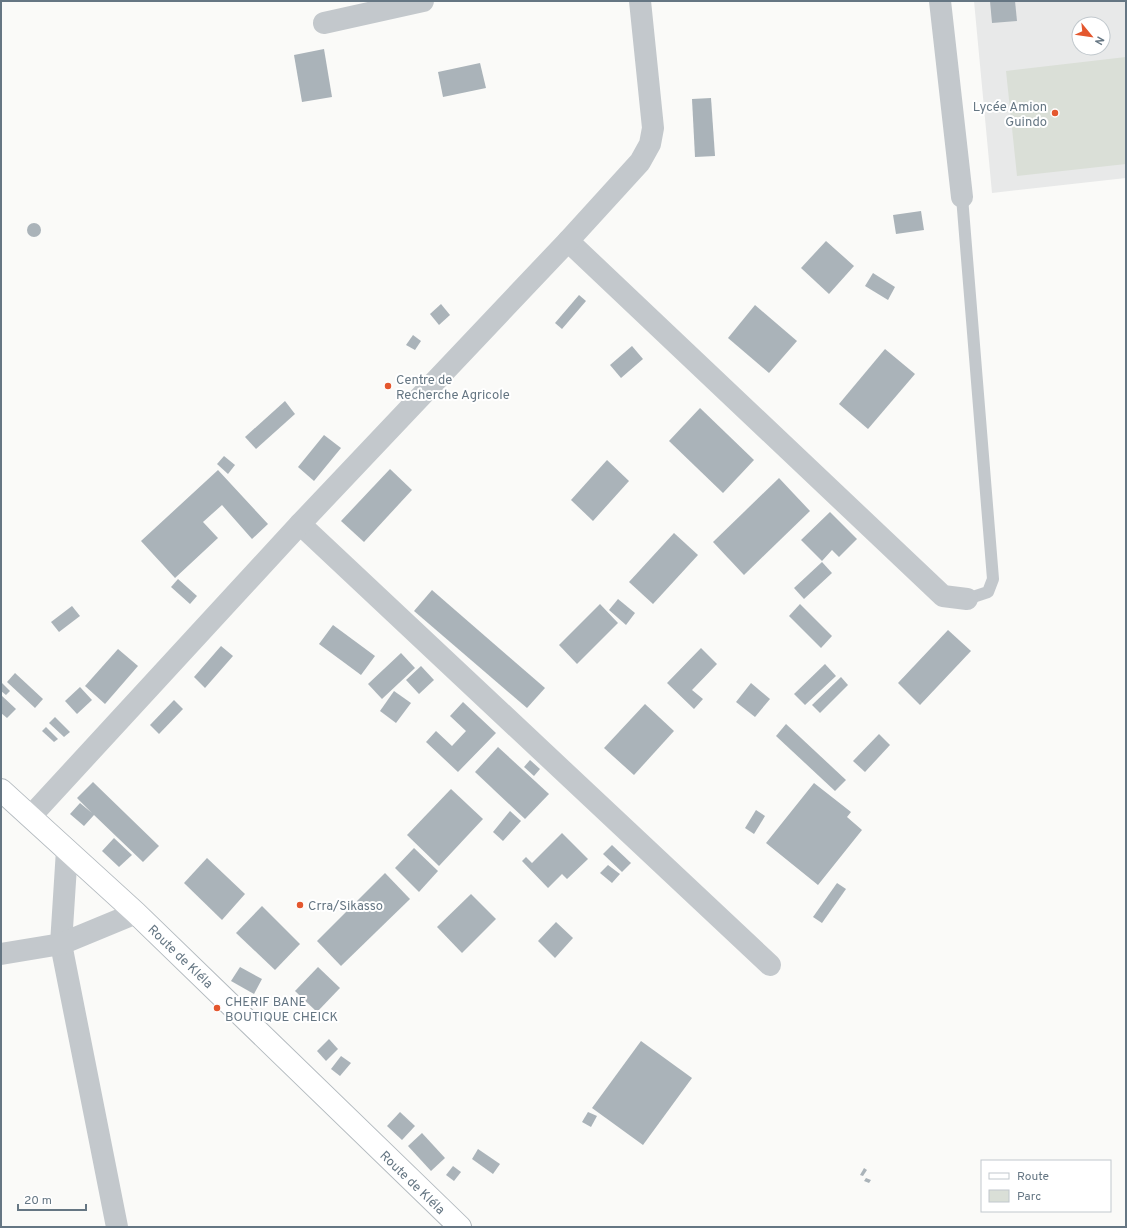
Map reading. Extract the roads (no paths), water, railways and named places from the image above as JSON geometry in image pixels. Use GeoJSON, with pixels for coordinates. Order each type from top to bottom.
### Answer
{"type":"FeatureCollection","features":[{"type":"Feature","properties":{"kind":"main road","name":"Route de Kléla"},"geometry":{"type":"LineString","coordinates":[[1,790],[136,913],[460,1227]]}},
{"type":"Feature","properties":{"kind":"street"},"geometry":{"type":"LineString","coordinates":[[324,23],[423,1]]}},
{"type":"Feature","properties":{"kind":"street"},"geometry":{"type":"LineString","coordinates":[[31,816],[300,524],[568,241],[640,162],[650,144],[653,128],[640,1]]}},
{"type":"Feature","properties":{"kind":"street"},"geometry":{"type":"LineString","coordinates":[[940,1],[962,197]]}},
{"type":"Feature","properties":{"kind":"street"},"geometry":{"type":"LineString","coordinates":[[568,241],[943,596],[967,599]]}},
{"type":"Feature","properties":{"kind":"street"},"geometry":{"type":"LineString","coordinates":[[300,524],[770,964]]}},
{"type":"Feature","properties":{"kind":"street"},"geometry":{"type":"LineString","coordinates":[[67,850],[61,944],[117,1227]]}},
{"type":"Feature","properties":{"kind":"street"},"geometry":{"type":"LineString","coordinates":[[1,954],[61,944],[136,913]]}},
{"type":"Feature","properties":{"kind":"lane"},"geometry":{"type":"LineString","coordinates":[[962,197],[993,579],[988,592],[967,599]]}},
{"type":"Feature","properties":{"kind":"place","name":"Lycée Amion Guindo"},"geometry":{"type":"Point","coordinates":[1055,113]}},
{"type":"Feature","properties":{"kind":"place","name":"Centre de Recherche Agricole"},"geometry":{"type":"Point","coordinates":[388,386]}},
{"type":"Feature","properties":{"kind":"place","name":"Crra/Sikasso"},"geometry":{"type":"Point","coordinates":[300,905]}},
{"type":"Feature","properties":{"kind":"place","name":"CHERIF BANE BOUTIQUE CHEICK"},"geometry":{"type":"Point","coordinates":[217,1008]}}]}
